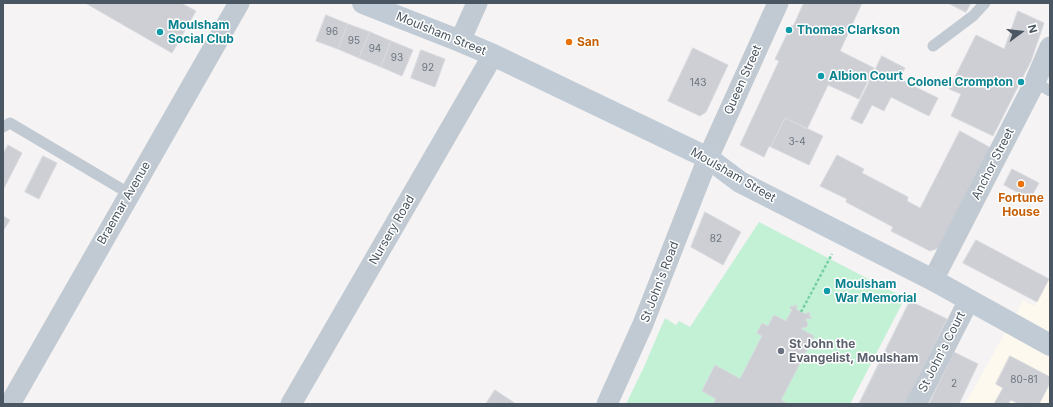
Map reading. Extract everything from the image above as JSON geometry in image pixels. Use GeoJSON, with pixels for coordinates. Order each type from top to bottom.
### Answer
{"type":"FeatureCollection","features":[{"type":"Feature","properties":{"kind":"street","name":"Braemar Avenue"},"geometry":{"type":"LineString","coordinates":[[10,404],[239,3]]}},
{"type":"Feature","properties":{"kind":"street","name":"Moulsham Street"},"geometry":{"type":"LineString","coordinates":[[363,3],[460,40],[708,158],[740,182],[932,280],[1050,345]]}},
{"type":"Feature","properties":{"kind":"street"},"geometry":{"type":"LineString","coordinates":[[460,40],[477,3]]}},
{"type":"Feature","properties":{"kind":"street","name":"Queen Street"},"geometry":{"type":"LineString","coordinates":[[708,158],[778,3]]}},
{"type":"Feature","properties":{"kind":"street","name":"Anchor Street"},"geometry":{"type":"LineString","coordinates":[[932,280],[1043,86],[1050,47]]}},
{"type":"Feature","properties":{"kind":"street","name":"Nursery Road"},"geometry":{"type":"LineString","coordinates":[[291,404],[493,55]]}},
{"type":"Feature","properties":{"kind":"street","name":"St John's Road"},"geometry":{"type":"LineString","coordinates":[[607,404],[643,324],[708,158]]}},
{"type":"Feature","properties":{"kind":"street","name":"St John's Court"},"geometry":{"type":"LineString","coordinates":[[916,404],[969,300]]}},
{"type":"Feature","properties":{"kind":"lane"},"geometry":{"type":"LineString","coordinates":[[933,46],[973,16],[985,3]]}},
{"type":"Feature","properties":{"kind":"lane"},"geometry":{"type":"LineString","coordinates":[[3,127],[10,123],[130,194]]}},
{"type":"Feature","properties":{"kind":"path"},"geometry":{"type":"LineString","coordinates":[[801,312],[830,259],[841,233]]}},
{"type":"Feature","properties":{"kind":"shaded area"},"geometry":{"type":"Polygon","coordinates":[[[1050,276],[1050,404],[965,404],[1023,301],[1034,306],[1050,276]]]}},
{"type":"Feature","properties":{"kind":"green space"},"geometry":{"type":"Polygon","coordinates":[[[759,222],[905,298],[850,404],[626,404],[665,318],[676,325],[679,321],[690,327],[759,222]]]}},
{"type":"Feature","properties":{"kind":"building","name":"Moulsham Social Club"},"geometry":{"type":"Polygon","coordinates":[[[181,3],[196,11],[172,53],[87,4],[181,3]]]}},
{"type":"Feature","properties":{"kind":"building","name":"Albion Court"},"geometry":{"type":"Polygon","coordinates":[[[804,3],[862,3],[840,51],[874,68],[859,99],[828,85],[807,129],[785,118],[771,147],[769,146],[764,157],[740,145],[779,61],[775,59],[791,25],[793,26],[804,3]]]}},
{"type":"Feature","properties":{"kind":"building"},"geometry":{"type":"Polygon","coordinates":[[[948,3],[971,3],[966,12],[948,3]]]}},
{"type":"Feature","properties":{"kind":"building"},"geometry":{"type":"Polygon","coordinates":[[[1018,11],[1044,23],[1031,61],[993,136],[951,116],[961,94],[949,89],[976,35],[1004,49],[1018,11]]]}},
{"type":"Feature","properties":{"kind":"building"},"geometry":{"type":"Polygon","coordinates":[[[326,15],[348,24],[338,49],[316,41],[326,15]]]}},
{"type":"Feature","properties":{"kind":"building"},"geometry":{"type":"Polygon","coordinates":[[[348,24],[370,32],[359,58],[338,49],[348,24]]]}},
{"type":"Feature","properties":{"kind":"building"},"geometry":{"type":"Polygon","coordinates":[[[370,32],[391,41],[381,67],[359,58],[370,32]]]}},
{"type":"Feature","properties":{"kind":"building"},"geometry":{"type":"Polygon","coordinates":[[[391,41],[413,50],[402,76],[381,67],[391,41]]]}},
{"type":"Feature","properties":{"kind":"building"},"geometry":{"type":"Polygon","coordinates":[[[693,48],[728,65],[706,112],[700,116],[668,101],[693,48]]]}},
{"type":"Feature","properties":{"kind":"building"},"geometry":{"type":"Polygon","coordinates":[[[421,50],[445,59],[435,87],[411,78],[421,50]]]}},
{"type":"Feature","properties":{"kind":"building"},"geometry":{"type":"Polygon","coordinates":[[[882,56],[905,68],[899,79],[938,98],[929,116],[891,97],[884,111],[872,105],[862,124],[851,119],[882,56]]]}},
{"type":"Feature","properties":{"kind":"building"},"geometry":{"type":"Polygon","coordinates":[[[785,118],[823,136],[809,165],[771,147],[785,118]]]}},
{"type":"Feature","properties":{"kind":"building"},"geometry":{"type":"Polygon","coordinates":[[[960,131],[991,148],[939,248],[930,251],[891,231],[893,227],[846,202],[847,199],[820,186],[837,155],[864,169],[862,173],[908,197],[907,201],[920,208],[960,131]]]}},
{"type":"Feature","properties":{"kind":"building"},"geometry":{"type":"Polygon","coordinates":[[[8,145],[22,153],[3,190],[3,154],[8,145]]]}},
{"type":"Feature","properties":{"kind":"building"},"geometry":{"type":"Polygon","coordinates":[[[43,156],[57,163],[39,199],[25,192],[43,156]]]}},
{"type":"Feature","properties":{"kind":"building","name":"Fortune House"},"geometry":{"type":"Polygon","coordinates":[[[1012,169],[1039,183],[1030,199],[1004,185],[1012,169]]]}},
{"type":"Feature","properties":{"kind":"building"},"geometry":{"type":"Polygon","coordinates":[[[705,212],[741,232],[723,265],[691,247],[705,212]]]}},
{"type":"Feature","properties":{"kind":"building"},"geometry":{"type":"Polygon","coordinates":[[[3,216],[10,220],[3,231],[3,216]]]}},
{"type":"Feature","properties":{"kind":"building"},"geometry":{"type":"Polygon","coordinates":[[[976,240],[1049,279],[1037,302],[963,263],[976,240]]]}},
{"type":"Feature","properties":{"kind":"building"},"geometry":{"type":"Polygon","coordinates":[[[910,301],[947,319],[905,404],[859,404],[910,301]]]}},
{"type":"Feature","properties":{"kind":"building","name":"St John the Evangelist, Moulsham"},"geometry":{"type":"Polygon","coordinates":[[[795,305],[797,306],[796,309],[801,312],[806,314],[809,312],[810,313],[809,315],[811,319],[807,318],[806,320],[808,325],[801,329],[814,336],[781,400],[788,404],[713,404],[716,399],[702,391],[715,365],[740,379],[762,336],[757,333],[762,323],[768,326],[774,315],[786,321],[792,310],[790,308],[791,306],[794,307],[795,305]]]}},
{"type":"Feature","properties":{"kind":"building"},"geometry":{"type":"Polygon","coordinates":[[[954,352],[978,364],[959,404],[929,404],[954,352]]]}},
{"type":"Feature","properties":{"kind":"building"},"geometry":{"type":"Polygon","coordinates":[[[1010,356],[1050,377],[1050,383],[1039,404],[1019,404],[1011,400],[1008,404],[994,404],[1003,388],[996,384],[1010,356]]]}},
{"type":"Feature","properties":{"kind":"building"},"geometry":{"type":"Polygon","coordinates":[[[495,390],[516,404],[486,404],[495,390]]]}},
{"type":"Feature","properties":{"kind":"place","name":"Thomas Clarkson"},"geometry":{"type":"Point","coordinates":[789,30]}},
{"type":"Feature","properties":{"kind":"place","name":"Moulsham Social Club"},"geometry":{"type":"Point","coordinates":[160,32]}},
{"type":"Feature","properties":{"kind":"place","name":"San"},"geometry":{"type":"Point","coordinates":[569,42]}},
{"type":"Feature","properties":{"kind":"place","name":"Albion Court"},"geometry":{"type":"Point","coordinates":[821,76]}},
{"type":"Feature","properties":{"kind":"place","name":"Colonel Crompton"},"geometry":{"type":"Point","coordinates":[1021,82]}},
{"type":"Feature","properties":{"kind":"place","name":"Fortune House"},"geometry":{"type":"Point","coordinates":[1021,184]}},
{"type":"Feature","properties":{"kind":"place","name":"Moulsham War Memorial"},"geometry":{"type":"Point","coordinates":[827,291]}},
{"type":"Feature","properties":{"kind":"place","name":"St John the Evangelist, Moulsham"},"geometry":{"type":"Point","coordinates":[781,351]}}]}
